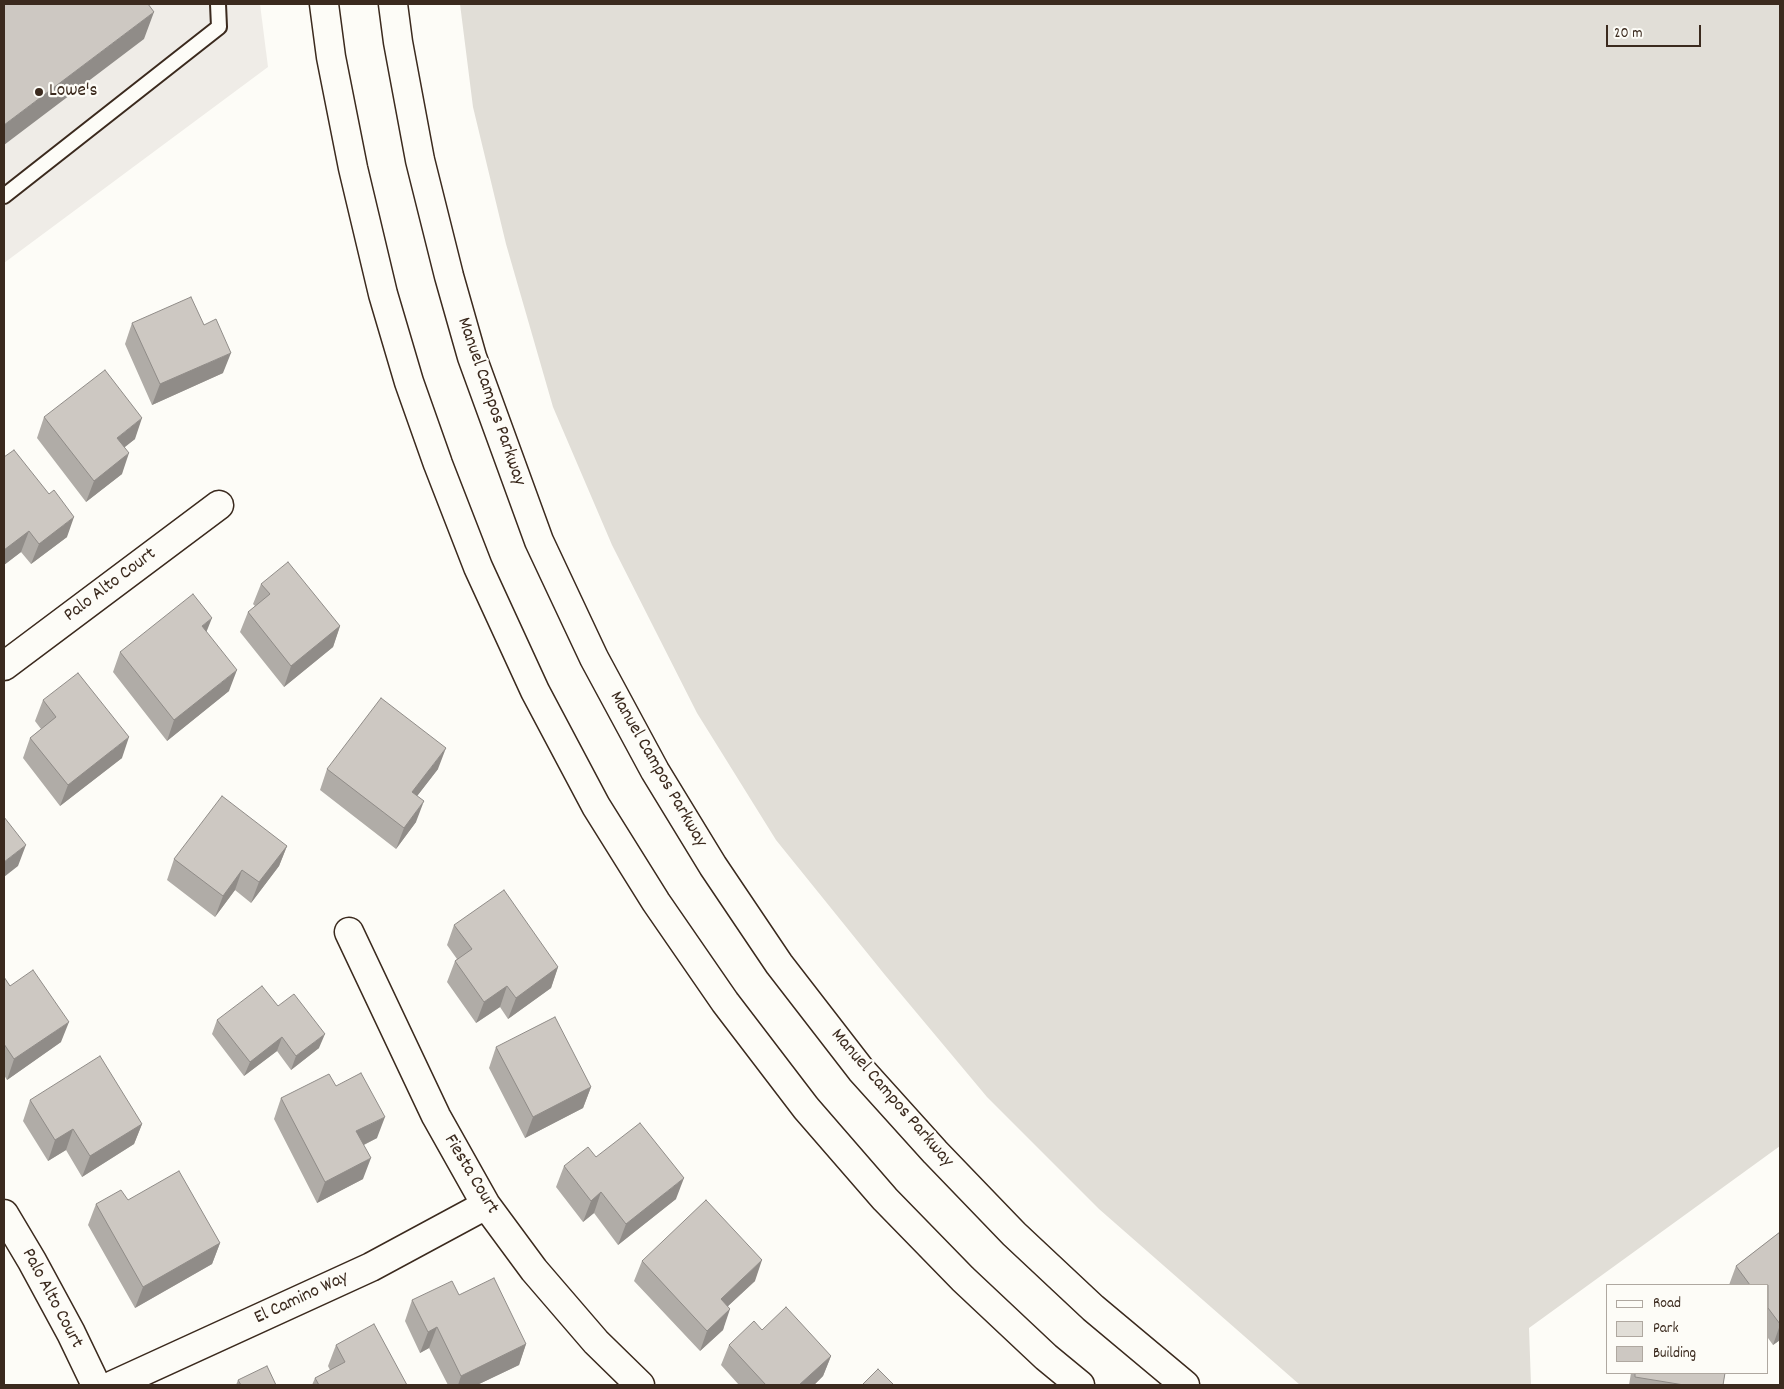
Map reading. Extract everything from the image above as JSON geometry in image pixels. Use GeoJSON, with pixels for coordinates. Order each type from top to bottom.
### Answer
{"type":"FeatureCollection","features":[{"type":"Feature","properties":{"kind":"main road"},"geometry":{"type":"LineString","coordinates":[[324,4],[331,57],[353,168],[383,294],[409,382],[478,567],[535,691],[596,806],[656,902],[725,1002],[806,1108],[885,1199],[963,1279],[1046,1357],[1080,1385]]}},
{"type":"Feature","properties":{"kind":"main road","name":"Manuel Campos Parkway"},"geometry":{"type":"LineString","coordinates":[[393,4],[398,42],[420,160],[449,276],[472,357],[540,541],[594,658],[655,771],[713,866],[779,964],[861,1070],[935,1152],[1014,1234],[1092,1308],[1185,1385]]}},
{"type":"Feature","properties":{"kind":"main road","name":"Palo Alto Court"},"geometry":{"type":"LineString","coordinates":[[4,666],[218,505]]}},
{"type":"Feature","properties":{"kind":"main road","name":"Fiesta Court"},"geometry":{"type":"LineString","coordinates":[[349,932],[436,1116],[486,1205],[534,1270],[596,1342],[640,1385]]}},
{"type":"Feature","properties":{"kind":"main road","name":"El Camino Way"},"geometry":{"type":"LineString","coordinates":[[113,1385],[371,1267],[486,1205]]}},
{"type":"Feature","properties":{"kind":"main road","name":"Palo Alto Court"},"geometry":{"type":"LineString","coordinates":[[4,1214],[71,1333],[96,1385]]}},
{"type":"Feature","properties":{"kind":"lane"},"geometry":{"type":"LineString","coordinates":[[4,196],[219,26],[218,4]]}},
{"type":"Feature","properties":{"kind":"shaded area"},"geometry":{"type":"Polygon","coordinates":[[[4,4],[260,4],[268,67],[4,263],[4,4]]]}},
{"type":"Feature","properties":{"kind":"green space"},"geometry":{"type":"Polygon","coordinates":[[[460,4],[1780,4],[1780,1146],[1529,1328],[1531,1385],[1300,1385],[1099,1209],[987,1097],[776,840],[697,713],[612,545],[553,407],[506,244],[473,107],[460,4]]]}},
{"type":"Feature","properties":{"kind":"building","name":"Lowe's"},"geometry":{"type":"Polygon","coordinates":[[[4,4],[148,4],[154,12],[4,125],[4,4]]]}},
{"type":"Feature","properties":{"kind":"building"},"geometry":{"type":"Polygon","coordinates":[[[191,297],[204,325],[216,319],[231,353],[160,384],[132,323],[191,297]]]}},
{"type":"Feature","properties":{"kind":"building"},"geometry":{"type":"Polygon","coordinates":[[[105,370],[142,418],[117,438],[129,453],[94,481],[44,417],[105,370]]]}},
{"type":"Feature","properties":{"kind":"building"},"geometry":{"type":"Polygon","coordinates":[[[14,450],[49,494],[54,490],[74,517],[39,544],[29,531],[4,550],[4,457],[14,450]]]}},
{"type":"Feature","properties":{"kind":"building"},"geometry":{"type":"Polygon","coordinates":[[[288,562],[340,626],[291,666],[248,612],[270,594],[261,584],[288,562]]]}},
{"type":"Feature","properties":{"kind":"building"},"geometry":{"type":"Polygon","coordinates":[[[193,594],[212,618],[202,626],[237,670],[174,720],[120,652],[193,594]]]}},
{"type":"Feature","properties":{"kind":"building"},"geometry":{"type":"Polygon","coordinates":[[[78,673],[129,737],[68,785],[30,738],[56,717],[43,700],[78,673]]]}},
{"type":"Feature","properties":{"kind":"building"},"geometry":{"type":"Polygon","coordinates":[[[381,698],[446,748],[412,792],[424,801],[404,828],[327,769],[381,698]]]}},
{"type":"Feature","properties":{"kind":"building"},"geometry":{"type":"Polygon","coordinates":[[[222,796],[287,846],[259,882],[242,870],[223,896],[174,859],[222,796]]]}},
{"type":"Feature","properties":{"kind":"building"},"geometry":{"type":"Polygon","coordinates":[[[4,817],[26,845],[4,862],[4,817]]]}},
{"type":"Feature","properties":{"kind":"building"},"geometry":{"type":"Polygon","coordinates":[[[504,890],[558,967],[516,998],[507,986],[484,1002],[455,961],[472,949],[454,925],[504,890]]]}},
{"type":"Feature","properties":{"kind":"building"},"geometry":{"type":"Polygon","coordinates":[[[33,970],[69,1022],[14,1059],[4,1044],[4,977],[10,986],[33,970]]]}},
{"type":"Feature","properties":{"kind":"building"},"geometry":{"type":"Polygon","coordinates":[[[262,986],[278,1006],[294,994],[325,1034],[296,1056],[282,1037],[250,1062],[217,1020],[262,986]]]}},
{"type":"Feature","properties":{"kind":"building"},"geometry":{"type":"Polygon","coordinates":[[[555,1017],[591,1087],[533,1117],[496,1047],[555,1017]]]}},
{"type":"Feature","properties":{"kind":"building"},"geometry":{"type":"Polygon","coordinates":[[[100,1056],[142,1124],[90,1156],[73,1129],[55,1140],[30,1100],[100,1056]]]}},
{"type":"Feature","properties":{"kind":"building"},"geometry":{"type":"Polygon","coordinates":[[[361,1073],[385,1117],[356,1131],[371,1158],[325,1182],[281,1098],[329,1074],[336,1086],[361,1073]]]}},
{"type":"Feature","properties":{"kind":"building"},"geometry":{"type":"Polygon","coordinates":[[[640,1123],[684,1178],[626,1224],[601,1192],[591,1201],[564,1166],[588,1147],[596,1157],[640,1123]]]}},
{"type":"Feature","properties":{"kind":"building"},"geometry":{"type":"Polygon","coordinates":[[[179,1171],[220,1243],[143,1287],[96,1204],[121,1190],[128,1200],[179,1171]]]}},
{"type":"Feature","properties":{"kind":"building"},"geometry":{"type":"Polygon","coordinates":[[[706,1200],[762,1260],[721,1299],[730,1309],[707,1331],[642,1261],[706,1200]]]}},
{"type":"Feature","properties":{"kind":"building"},"geometry":{"type":"Polygon","coordinates":[[[1780,1232],[1780,1324],[1769,1309],[1769,1284],[1749,1284],[1736,1266],[1780,1232]]]}},
{"type":"Feature","properties":{"kind":"building"},"geometry":{"type":"Polygon","coordinates":[[[494,1278],[526,1344],[461,1376],[437,1327],[428,1332],[412,1300],[452,1281],[459,1295],[494,1278]]]}},
{"type":"Feature","properties":{"kind":"building"},"geometry":{"type":"Polygon","coordinates":[[[786,1307],[831,1356],[799,1385],[766,1385],[729,1345],[754,1321],[762,1330],[786,1307]]]}},
{"type":"Feature","properties":{"kind":"building"},"geometry":{"type":"Polygon","coordinates":[[[374,1324],[407,1385],[319,1385],[315,1378],[345,1362],[336,1345],[374,1324]]]}},
{"type":"Feature","properties":{"kind":"building"},"geometry":{"type":"Polygon","coordinates":[[[267,1366],[276,1385],[241,1385],[238,1380],[267,1366]]]}},
{"type":"Feature","properties":{"kind":"building"},"geometry":{"type":"Polygon","coordinates":[[[878,1369],[894,1385],[862,1385],[878,1369]]]}},
{"type":"Feature","properties":{"kind":"building"},"geometry":{"type":"Polygon","coordinates":[[[1635,1374],[1725,1374],[1723,1385],[1684,1385],[1635,1377],[1635,1374]]]}},
{"type":"Feature","properties":{"kind":"place","name":"Lowe's"},"geometry":{"type":"Point","coordinates":[39,92]}}]}
